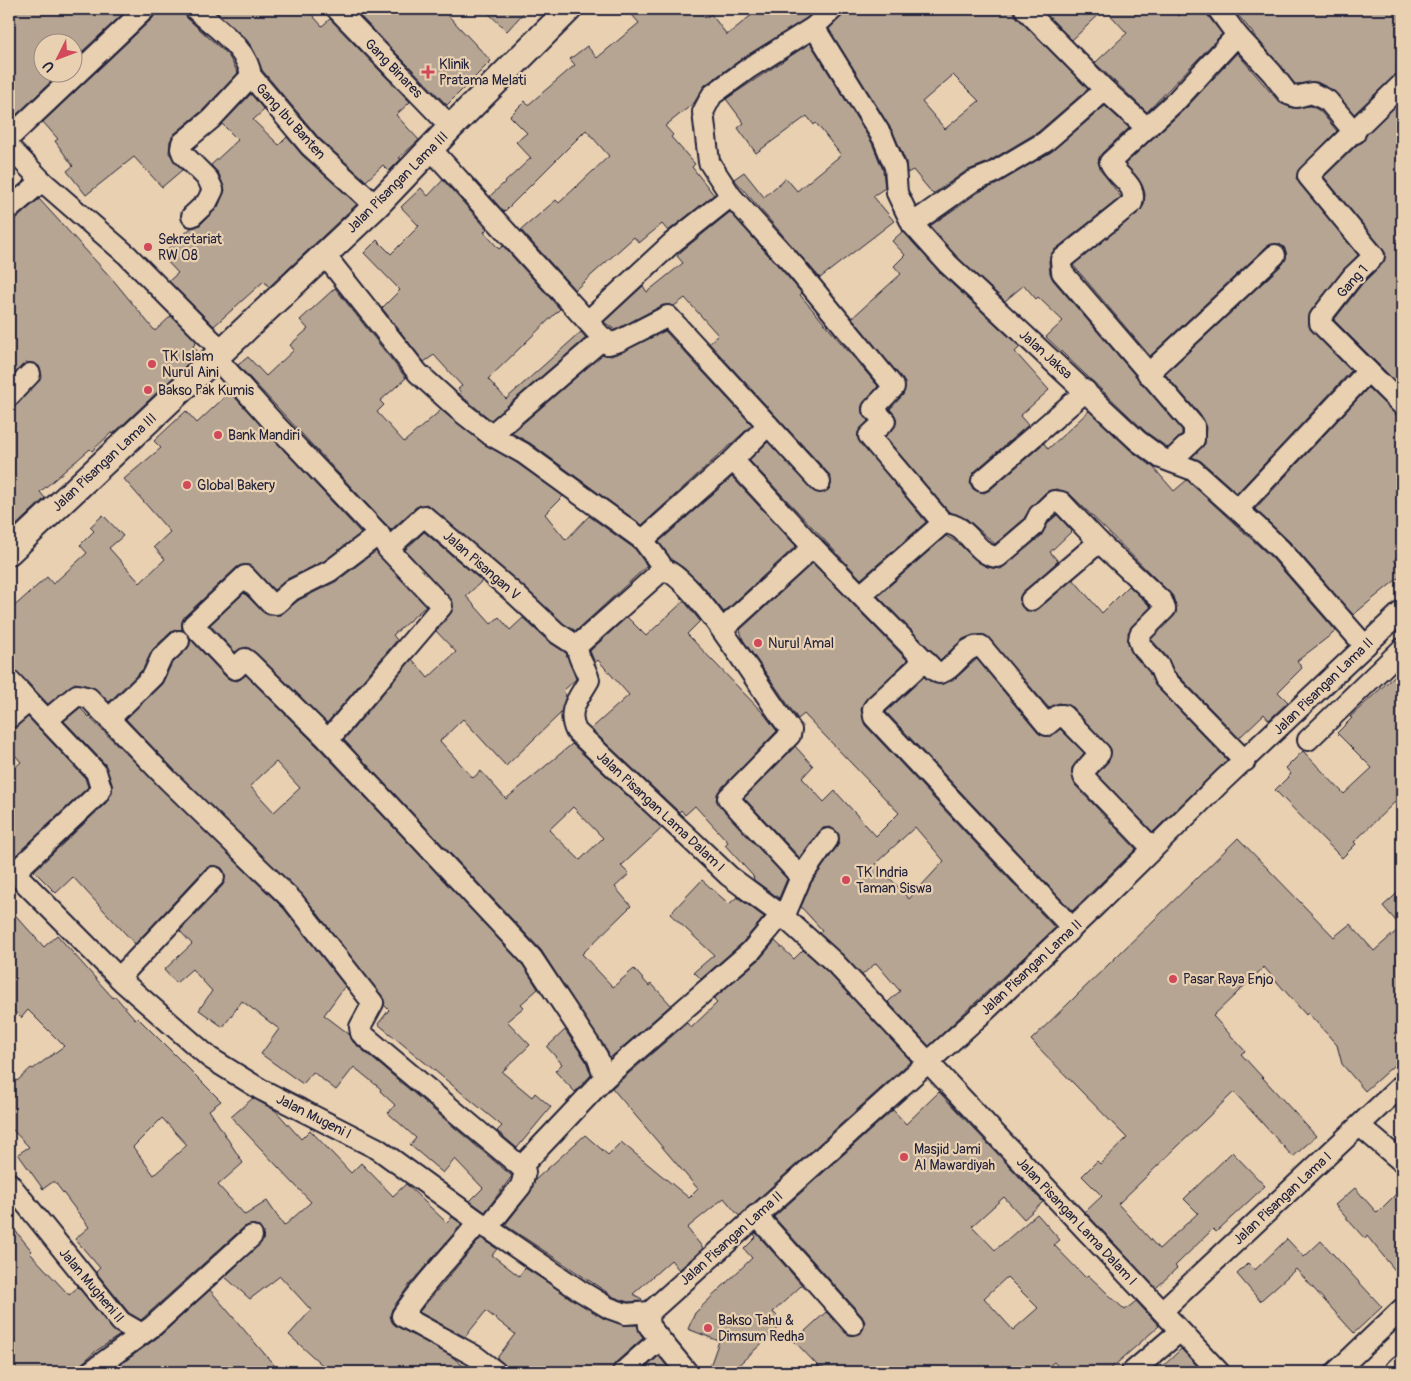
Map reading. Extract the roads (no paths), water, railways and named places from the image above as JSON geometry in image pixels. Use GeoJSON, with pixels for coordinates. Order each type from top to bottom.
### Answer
{"type":"FeatureCollection","features":[{"type":"Feature","properties":{"kind":"main road"},"geometry":{"type":"LineString","coordinates":[[1399,1372],[1402,1369]]}},
{"type":"Feature","properties":{"kind":"street"},"geometry":{"type":"LineString","coordinates":[[9,138],[145,9]]}},
{"type":"Feature","properties":{"kind":"street","name":"Gang Ibu Banten"},"geometry":{"type":"LineString","coordinates":[[195,9],[244,56],[250,67],[251,76],[310,146],[376,206]]}},
{"type":"Feature","properties":{"kind":"street","name":"Gang Binares"},"geometry":{"type":"LineString","coordinates":[[337,9],[451,127]]}},
{"type":"Feature","properties":{"kind":"street","name":"Jalan Pisangan Lama III"},"geometry":{"type":"LineString","coordinates":[[9,552],[376,206],[451,127],[569,9]]}},
{"type":"Feature","properties":{"kind":"street"},"geometry":{"type":"LineString","coordinates":[[833,9],[814,27],[749,68],[712,95],[703,112],[709,162],[732,196],[796,268],[894,387],[873,409],[885,422],[868,436],[943,523],[961,528],[983,551],[991,557],[998,557],[1033,527],[1039,515],[1054,501],[1061,502],[1165,606],[1160,615],[1140,634],[1139,640],[1142,646],[1159,666],[1164,678],[1245,761]]}},
{"type":"Feature","properties":{"kind":"street"},"geometry":{"type":"LineString","coordinates":[[1025,9],[1105,90],[1146,128]]}},
{"type":"Feature","properties":{"kind":"street"},"geometry":{"type":"LineString","coordinates":[[1218,9],[1237,35],[1272,73],[1288,94],[1296,98],[1312,93],[1328,101],[1355,133],[1402,84]]}},
{"type":"Feature","properties":{"kind":"street","name":"Jalan Jaksa"},"geometry":{"type":"LineString","coordinates":[[814,27],[882,138],[895,167],[897,193],[912,224],[962,277],[1138,441],[1161,458],[1172,460],[1193,470],[1238,509],[1281,550],[1365,646]]}},
{"type":"Feature","properties":{"kind":"street"},"geometry":{"type":"LineString","coordinates":[[1172,460],[1194,439],[1194,426],[1062,272],[1060,266],[1061,260],[1132,203],[1134,196],[1131,188],[1110,162],[1177,100],[1237,35]]}},
{"type":"Feature","properties":{"kind":"street"},"geometry":{"type":"LineString","coordinates":[[192,216],[207,202],[212,190],[208,179],[183,154],[182,143],[211,119],[251,76]]}},
{"type":"Feature","properties":{"kind":"street"},"geometry":{"type":"LineString","coordinates":[[912,224],[973,181],[991,174],[1045,142],[1105,90]]}},
{"type":"Feature","properties":{"kind":"street","name":"Gang 1"},"geometry":{"type":"LineString","coordinates":[[1355,133],[1308,176],[1374,256],[1353,276],[1320,318],[1323,328],[1402,406]]}},
{"type":"Feature","properties":{"kind":"street"},"geometry":{"type":"LineString","coordinates":[[9,147],[42,181],[127,255],[220,355],[273,422],[440,602],[442,609],[328,740]]}},
{"type":"Feature","properties":{"kind":"street"},"geometry":{"type":"LineString","coordinates":[[431,149],[608,344],[619,341],[668,316],[820,482]]}},
{"type":"Feature","properties":{"kind":"street"},"geometry":{"type":"LineString","coordinates":[[9,209],[42,181]]}},
{"type":"Feature","properties":{"kind":"street"},"geometry":{"type":"LineString","coordinates":[[588,321],[672,243],[732,196]]}},
{"type":"Feature","properties":{"kind":"street"},"geometry":{"type":"LineString","coordinates":[[324,254],[418,373],[459,410],[492,435],[523,453],[643,540],[660,563],[661,568],[658,574],[578,646]]}},
{"type":"Feature","properties":{"kind":"street"},"geometry":{"type":"LineString","coordinates":[[1148,374],[1275,255]]}},
{"type":"Feature","properties":{"kind":"street"},"geometry":{"type":"LineString","coordinates":[[492,435],[604,338]]}},
{"type":"Feature","properties":{"kind":"street"},"geometry":{"type":"LineString","coordinates":[[1238,509],[1368,371]]}},
{"type":"Feature","properties":{"kind":"street"},"geometry":{"type":"LineString","coordinates":[[9,396],[30,374]]}},
{"type":"Feature","properties":{"kind":"street"},"geometry":{"type":"LineString","coordinates":[[982,481],[1030,442],[1086,391]]}},
{"type":"Feature","properties":{"kind":"street"},"geometry":{"type":"LineString","coordinates":[[643,540],[733,460],[768,425]]}},
{"type":"Feature","properties":{"kind":"street"},"geometry":{"type":"LineString","coordinates":[[733,460],[813,547],[934,670],[942,672],[969,649],[981,646],[1047,725],[1059,715],[1063,715],[1099,752],[1099,755],[1082,775],[1153,850]]}},
{"type":"Feature","properties":{"kind":"street","name":"Jalan Pisangan V"},"geometry":{"type":"LineString","coordinates":[[384,542],[424,516],[515,594],[557,633],[578,646]]}},
{"type":"Feature","properties":{"kind":"street"},"geometry":{"type":"LineString","coordinates":[[861,595],[943,523]]}},
{"type":"Feature","properties":{"kind":"street"},"geometry":{"type":"LineString","coordinates":[[384,542],[292,590],[276,604],[270,603],[245,576],[193,625],[234,669],[245,659],[249,662],[328,740],[532,958],[598,1056],[605,1078]]}},
{"type":"Feature","properties":{"kind":"street"},"geometry":{"type":"LineString","coordinates":[[1032,600],[1099,542]]}},
{"type":"Feature","properties":{"kind":"street"},"geometry":{"type":"LineString","coordinates":[[722,630],[813,547]]}},
{"type":"Feature","properties":{"kind":"street"},"geometry":{"type":"LineString","coordinates":[[661,568],[671,571],[682,581],[722,630],[792,732],[728,798],[802,877]]}},
{"type":"Feature","properties":{"kind":"street","name":"Jalan Pisangan Lama II"},"geometry":{"type":"LineString","coordinates":[[650,1312],[756,1215],[928,1063],[1072,928],[1402,611]]}},
{"type":"Feature","properties":{"kind":"street"},"geometry":{"type":"LineString","coordinates":[[109,719],[153,676],[161,658],[179,641]]}},
{"type":"Feature","properties":{"kind":"street","name":"Jalan Pisangan Lama Dalam I"},"geometry":{"type":"LineString","coordinates":[[578,646],[577,655],[587,670],[589,680],[574,705],[571,720],[576,731],[730,876],[783,916],[835,963],[1162,1311],[1179,1332],[1219,1372]]}},
{"type":"Feature","properties":{"kind":"street"},"geometry":{"type":"LineString","coordinates":[[1308,740],[1402,649]]}},
{"type":"Feature","properties":{"kind":"street"},"geometry":{"type":"LineString","coordinates":[[925,660],[876,705],[873,709],[874,717],[1072,928]]}},
{"type":"Feature","properties":{"kind":"street"},"geometry":{"type":"LineString","coordinates":[[9,680],[96,772],[102,788],[98,794],[12,870]]}},
{"type":"Feature","properties":{"kind":"street"},"geometry":{"type":"LineString","coordinates":[[47,720],[77,695],[89,698],[168,780],[293,901],[373,1003],[360,1027],[361,1033],[525,1172],[521,1186],[418,1291],[402,1316],[475,1356],[496,1372]]}},
{"type":"Feature","properties":{"kind":"street"},"geometry":{"type":"LineString","coordinates":[[9,718],[28,702]]}},
{"type":"Feature","properties":{"kind":"street"},"geometry":{"type":"LineString","coordinates":[[521,1167],[605,1078],[750,951],[783,916],[802,877],[828,840]]}},
{"type":"Feature","properties":{"kind":"street","name":"Jalan Mugeni I"},"geometry":{"type":"LineString","coordinates":[[12,870],[120,978],[210,1058],[260,1089],[378,1149],[483,1225],[609,1308],[626,1314],[638,1315],[650,1312]]}},
{"type":"Feature","properties":{"kind":"street"},"geometry":{"type":"LineString","coordinates":[[120,978],[214,877]]}},
{"type":"Feature","properties":{"kind":"street","name":"Jalan Pisangan Lama I"},"geometry":{"type":"LineString","coordinates":[[1162,1311],[1402,1085]]}},
{"type":"Feature","properties":{"kind":"street"},"geometry":{"type":"LineString","coordinates":[[1360,1126],[1402,1162]]}},
{"type":"Feature","properties":{"kind":"street","name":"Jalan Mugheni II"},"geometry":{"type":"LineString","coordinates":[[9,1183],[120,1322],[140,1333]]}},
{"type":"Feature","properties":{"kind":"street"},"geometry":{"type":"LineString","coordinates":[[756,1215],[853,1324]]}},
{"type":"Feature","properties":{"kind":"street"},"geometry":{"type":"LineString","coordinates":[[90,1372],[140,1333],[153,1326],[252,1236]]}},
{"type":"Feature","properties":{"kind":"street"},"geometry":{"type":"LineString","coordinates":[[1336,1372],[1402,1309]]}},
{"type":"Feature","properties":{"kind":"street"},"geometry":{"type":"LineString","coordinates":[[650,1312],[648,1318],[649,1326],[658,1340],[687,1372]]}},
{"type":"Feature","properties":{"kind":"street"},"geometry":{"type":"LineString","coordinates":[[1132,1372],[1179,1332]]}},
{"type":"Feature","properties":{"kind":"street"},"geometry":{"type":"LineString","coordinates":[[624,1372],[658,1340]]}},
{"type":"Feature","properties":{"kind":"place","name":"Klinik Pratama Melati"},"geometry":{"type":"Point","coordinates":[428,72]}},
{"type":"Feature","properties":{"kind":"place","name":"Sekretariat RW 08"},"geometry":{"type":"Point","coordinates":[148,247]}},
{"type":"Feature","properties":{"kind":"place","name":"TK Islam Nurul Aini"},"geometry":{"type":"Point","coordinates":[152,364]}},
{"type":"Feature","properties":{"kind":"place","name":"Bakso Pak Kumis"},"geometry":{"type":"Point","coordinates":[148,390]}},
{"type":"Feature","properties":{"kind":"place","name":"Bank Mandiri"},"geometry":{"type":"Point","coordinates":[218,435]}},
{"type":"Feature","properties":{"kind":"place","name":"Global Bakery"},"geometry":{"type":"Point","coordinates":[187,485]}},
{"type":"Feature","properties":{"kind":"place","name":"Nurul Amal"},"geometry":{"type":"Point","coordinates":[758,643]}},
{"type":"Feature","properties":{"kind":"place","name":"TK Indria Taman Siswa"},"geometry":{"type":"Point","coordinates":[846,880]}},
{"type":"Feature","properties":{"kind":"place","name":"Pasar Raya Enjo"},"geometry":{"type":"Point","coordinates":[1173,979]}},
{"type":"Feature","properties":{"kind":"place","name":"Masjid Jami Al Mawardiyah"},"geometry":{"type":"Point","coordinates":[904,1157]}},
{"type":"Feature","properties":{"kind":"place","name":"Bakso Tahu & Dimsum Redha"},"geometry":{"type":"Point","coordinates":[708,1328]}}]}
